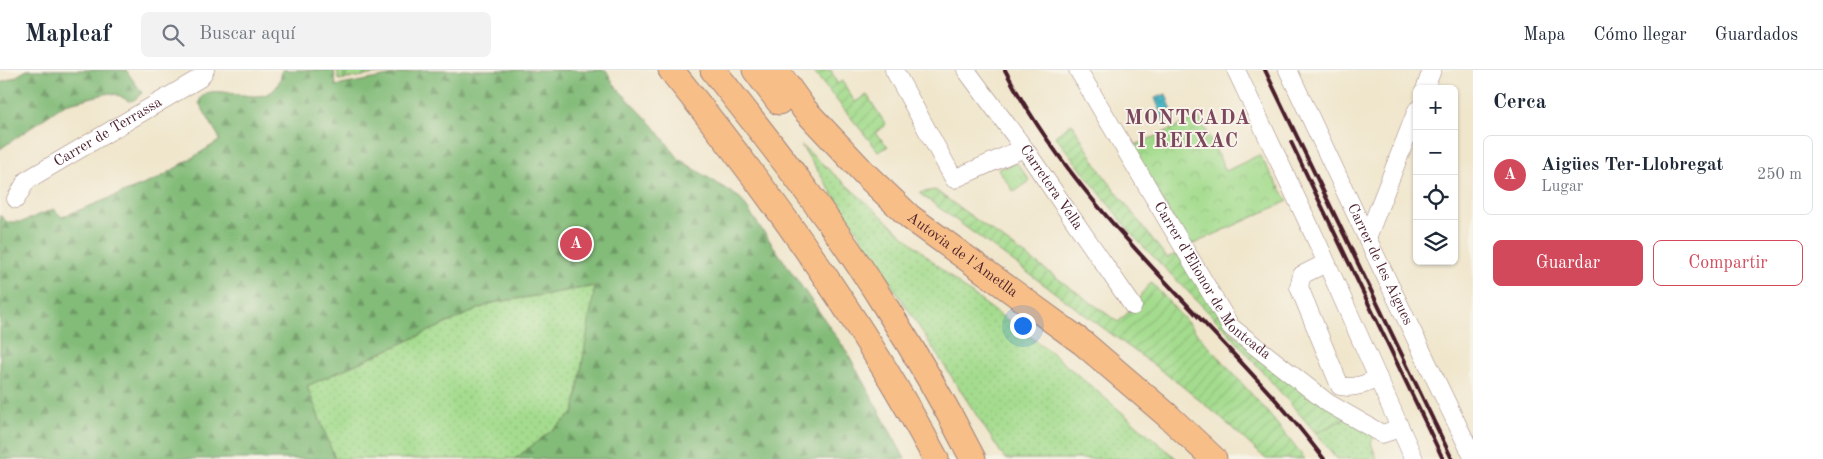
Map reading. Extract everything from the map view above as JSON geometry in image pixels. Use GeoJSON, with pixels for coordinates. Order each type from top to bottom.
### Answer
{"type":"FeatureCollection","features":[{"type":"Feature","properties":{"kind":"highway"},"geometry":{"type":"LineString","coordinates":[[671,70],[716,127],[823,273],[885,369],[936,459]]}},
{"type":"Feature","properties":{"kind":"highway"},"geometry":{"type":"LineString","coordinates":[[714,70],[798,178],[883,302],[948,411],[973,459]]}},
{"type":"Feature","properties":{"kind":"highway","name":"Autovia de l'Ametlla"},"geometry":{"type":"LineString","coordinates":[[756,70],[796,124],[849,180],[899,227],[1048,335],[1129,401],[1192,459]]}},
{"type":"Feature","properties":{"kind":"highway","name":"Autovia de l'Ametlla"},"geometry":{"type":"LineString","coordinates":[[776,70],[804,108],[867,176],[910,217],[1083,343],[1167,415],[1214,459]]}},
{"type":"Feature","properties":{"kind":"street","name":"Carrer de Terrassa"},"geometry":{"type":"LineString","coordinates":[[16,199],[28,180],[200,78],[205,70]]}},
{"type":"Feature","properties":{"kind":"street"},"geometry":{"type":"LineString","coordinates":[[894,70],[954,179],[1024,148]]}},
{"type":"Feature","properties":{"kind":"street","name":"Carretera Vella"},"geometry":{"type":"LineString","coordinates":[[966,70],[1024,148],[1133,306]]}},
{"type":"Feature","properties":{"kind":"street","name":"Carrer d'Elionor de Montcada"},"geometry":{"type":"LineString","coordinates":[[1078,70],[1232,326],[1328,402],[1382,434],[1400,428]]}},
{"type":"Feature","properties":{"kind":"street"},"geometry":{"type":"LineString","coordinates":[[1236,70],[1326,263],[1414,459]]}},
{"type":"Feature","properties":{"kind":"street","name":"Carrer de les Aigues"},"geometry":{"type":"LineString","coordinates":[[1288,70],[1473,458]]}},
{"type":"Feature","properties":{"kind":"street"},"geometry":{"type":"LineString","coordinates":[[1426,85],[1432,70]]}},
{"type":"Feature","properties":{"kind":"street"},"geometry":{"type":"LineString","coordinates":[[1367,238],[1413,120]]}},
{"type":"Feature","properties":{"kind":"street"},"geometry":{"type":"LineString","coordinates":[[1326,263],[1302,275],[1299,287],[1340,386],[1350,388],[1378,378]]}},
{"type":"Feature","properties":{"kind":"green space"},"geometry":{"type":"Polygon","coordinates":[[[27,70],[126,70],[142,93],[134,100],[129,101],[109,93],[65,104],[0,149],[0,83],[27,70]]]}},
{"type":"Feature","properties":{"kind":"green space"},"geometry":{"type":"Polygon","coordinates":[[[282,70],[334,70],[336,86],[420,70],[606,70],[615,86],[652,124],[679,159],[740,198],[847,352],[905,459],[515,459],[574,413],[595,286],[492,303],[307,386],[335,459],[0,459],[0,215],[7,222],[22,222],[54,209],[62,217],[158,179],[219,141],[219,137],[199,103],[205,94],[214,92],[255,96],[268,94],[277,86],[282,70]]]}},
{"type":"Feature","properties":{"kind":"green space"},"geometry":{"type":"Polygon","coordinates":[[[337,70],[401,70],[339,80],[337,70]]]}},
{"type":"Feature","properties":{"kind":"green space"},"geometry":{"type":"Polygon","coordinates":[[[812,70],[831,70],[837,84],[842,81],[855,102],[867,95],[886,125],[875,133],[888,146],[879,152],[812,70]]]}},
{"type":"Feature","properties":{"kind":"green space"},"geometry":{"type":"Polygon","coordinates":[[[1199,117],[1226,171],[1259,155],[1288,201],[1189,246],[1131,147],[1199,117]]]}},
{"type":"Feature","properties":{"kind":"green space"},"geometry":{"type":"Polygon","coordinates":[[[1072,123],[1101,172],[1167,258],[1180,252],[1231,332],[1346,418],[1316,433],[1227,331],[1135,238],[1055,136],[1072,123]]]}},
{"type":"Feature","properties":{"kind":"green space"},"geometry":{"type":"Polygon","coordinates":[[[801,145],[962,287],[1047,349],[1177,459],[1005,459],[801,145]]]}},
{"type":"Feature","properties":{"kind":"green space"},"geometry":{"type":"Polygon","coordinates":[[[1017,163],[1030,181],[1014,192],[998,169],[1017,163]]]}},
{"type":"Feature","properties":{"kind":"green space"},"geometry":{"type":"Polygon","coordinates":[[[935,190],[1118,322],[1151,282],[1264,408],[1305,459],[1266,459],[1219,416],[1177,382],[919,193],[935,190]]]}},
{"type":"Feature","properties":{"kind":"green space"},"geometry":{"type":"Polygon","coordinates":[[[596,286],[574,413],[515,459],[335,459],[307,386],[492,303],[596,286]]]}},
{"type":"Feature","properties":{"kind":"green space"},"geometry":{"type":"Polygon","coordinates":[[[1346,418],[1375,434],[1371,443],[1377,459],[1337,459],[1316,433],[1346,418]]]}},
{"type":"Feature","properties":{"kind":"water"},"geometry":{"type":"Polygon","coordinates":[[[1166,94],[1175,120],[1165,124],[1155,98],[1166,94]]]}},
{"type":"Feature","properties":{"kind":"railway"},"geometry":{"type":"LineString","coordinates":[[1005,70],[1032,117],[1063,162],[1097,205],[1132,246],[1298,425],[1324,459]]}},
{"type":"Feature","properties":{"kind":"railway"},"geometry":{"type":"LineString","coordinates":[[1265,70],[1452,459]]}},
{"type":"Feature","properties":{"kind":"railway"},"geometry":{"type":"LineString","coordinates":[[1291,142],[1443,459]]}},
{"type":"Feature","properties":{"kind":"place","name":"Aigües Ter-Llobregat"},"geometry":{"type":"Point","coordinates":[576,244]}},
{"type":"Feature","properties":{"kind":"district","name":"MONTCADA I REIXAC"},"geometry":{"type":"Point","coordinates":[1188,130]}}]}
